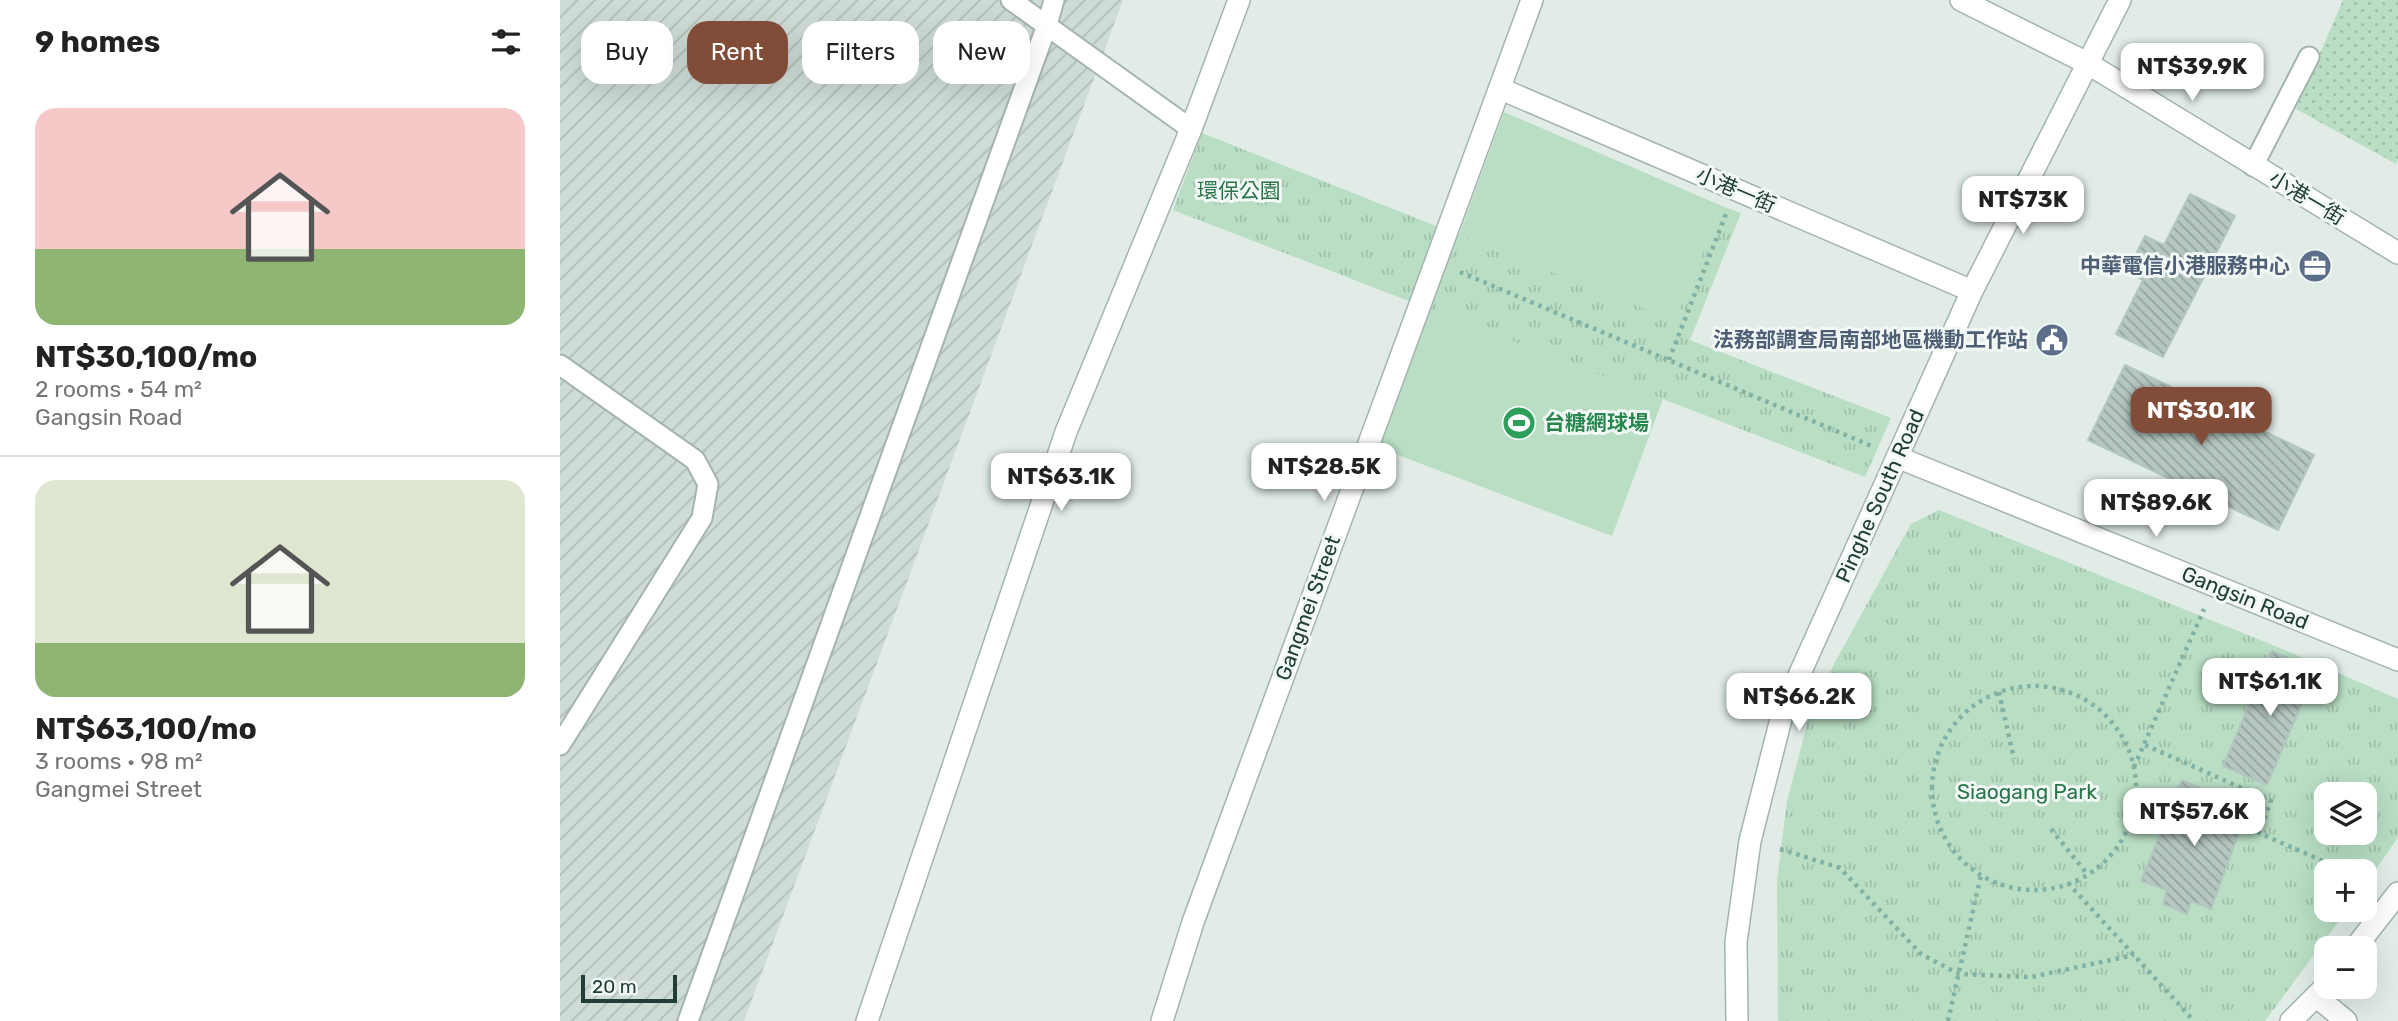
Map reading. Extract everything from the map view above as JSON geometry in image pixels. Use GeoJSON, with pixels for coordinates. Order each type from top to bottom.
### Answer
{"type":"FeatureCollection","features":[{"type":"Feature","properties":{"kind":"street"},"geometry":{"type":"LineString","coordinates":[[867,1021],[1066,432],[1191,129],[1239,0]]}},
{"type":"Feature","properties":{"kind":"street","name":"Gangmei Street"},"geometry":{"type":"LineString","coordinates":[[1162,1021],[1193,922],[1532,0]]}},
{"type":"Feature","properties":{"kind":"street","name":"小港一街"},"geometry":{"type":"LineString","coordinates":[[1961,0],[2087,64],[2398,253]]}},
{"type":"Feature","properties":{"kind":"street","name":"Pinghe South Road"},"geometry":{"type":"LineString","coordinates":[[1737,1021],[1736,942],[1750,841],[1783,710],[1972,291],[2120,0]]}},
{"type":"Feature","properties":{"kind":"street","name":"小港一街"},"geometry":{"type":"LineString","coordinates":[[1501,89],[1972,291]]}},
{"type":"Feature","properties":{"kind":"street","name":"Gangsin Road"},"geometry":{"type":"LineString","coordinates":[[1898,457],[2398,660]]}},
{"type":"Feature","properties":{"kind":"street"},"geometry":{"type":"LineString","coordinates":[[2364,936],[2398,893]]}},
{"type":"Feature","properties":{"kind":"street"},"geometry":{"type":"LineString","coordinates":[[2291,1021],[2314,999]]}},
{"type":"Feature","properties":{"kind":"street"},"geometry":{"type":"LineString","coordinates":[[2327,999],[2346,1021]]}},
{"type":"Feature","properties":{"kind":"lane"},"geometry":{"type":"LineString","coordinates":[[1012,0],[1191,129]]}},
{"type":"Feature","properties":{"kind":"lane"},"geometry":{"type":"LineString","coordinates":[[688,1021],[1047,26],[1054,0]]}},
{"type":"Feature","properties":{"kind":"lane"},"geometry":{"type":"LineString","coordinates":[[2253,166],[2309,57]]}},
{"type":"Feature","properties":{"kind":"lane"},"geometry":{"type":"LineString","coordinates":[[560,365],[695,460],[708,484],[702,518],[560,745]]}},
{"type":"Feature","properties":{"kind":"path"},"geometry":{"type":"LineString","coordinates":[[1669,360],[1735,190]]}},
{"type":"Feature","properties":{"kind":"path"},"geometry":{"type":"LineString","coordinates":[[1436,261],[1898,457]]}},
{"type":"Feature","properties":{"kind":"path"},"geometry":{"type":"LineString","coordinates":[[2134,767],[2206,605]]}},
{"type":"Feature","properties":{"kind":"path"},"geometry":{"type":"LineString","coordinates":[[2025,685],[2059,687],[2091,701],[2117,726],[2133,757],[2134,767],[2138,791],[2130,825],[2113,854],[2088,875],[2057,888],[2024,890],[1992,882],[1965,864],[1944,839],[1933,807],[1932,775],[1941,743],[1962,715],[1991,695],[2025,685]]}},
{"type":"Feature","properties":{"kind":"path"},"geometry":{"type":"LineString","coordinates":[[1999,692],[2014,759]]}},
{"type":"Feature","properties":{"kind":"path"},"geometry":{"type":"LineString","coordinates":[[2145,745],[2271,802],[2259,833],[2318,859]]}},
{"type":"Feature","properties":{"kind":"path"},"geometry":{"type":"LineString","coordinates":[[2051,829],[2088,875]]}},
{"type":"Feature","properties":{"kind":"path"},"geometry":{"type":"LineString","coordinates":[[1780,849],[1839,868],[1921,954],[1959,974],[2031,977],[2134,955]]}},
{"type":"Feature","properties":{"kind":"path"},"geometry":{"type":"LineString","coordinates":[[1948,1021],[1982,875]]}},
{"type":"Feature","properties":{"kind":"path"},"geometry":{"type":"LineString","coordinates":[[2068,883],[2194,1021]]}},
{"type":"Feature","properties":{"kind":"shaded area"},"geometry":{"type":"Polygon","coordinates":[[[560,0],[1123,0],[744,1021],[560,1021],[560,0]]]}},
{"type":"Feature","properties":{"kind":"green space"},"geometry":{"type":"Polygon","coordinates":[[[2343,0],[2398,0],[2396,164],[2296,109],[2343,0]]]}},
{"type":"Feature","properties":{"kind":"green space"},"geometry":{"type":"Polygon","coordinates":[[[1504,112],[1722,206],[1675,322],[1459,235],[1504,112]]]}},
{"type":"Feature","properties":{"kind":"green space","name":"環保公園"},"geometry":{"type":"Polygon","coordinates":[[[1202,133],[1675,321],[1722,206],[1741,213],[1690,340],[1891,418],[1865,477],[1173,210],[1202,133]]]}},
{"type":"Feature","properties":{"kind":"green space","name":"台糖網球場"},"geometry":{"type":"Polygon","coordinates":[[[1428,308],[1663,399],[1612,536],[1374,446],[1428,308]]]}},
{"type":"Feature","properties":{"kind":"green space","name":"Siaogang Park"},"geometry":{"type":"Polygon","coordinates":[[[1939,510],[2280,648],[2398,699],[2398,837],[2377,868],[2377,859],[2314,859],[2314,922],[2338,922],[2328,936],[2314,936],[2314,955],[2265,1021],[1778,1021],[1777,880],[1787,801],[1809,717],[1835,662],[1911,524],[1939,510]]]}},
{"type":"Feature","properties":{"kind":"building"},"geometry":{"type":"Polygon","coordinates":[[[2190,194],[2235,216],[2163,357],[2116,334],[2143,280],[2127,272],[2145,236],[2164,245],[2190,194]]]}},
{"type":"Feature","properties":{"kind":"building"},"geometry":{"type":"Polygon","coordinates":[[[2125,365],[2314,455],[2278,530],[2088,440],[2125,365]]]}},
{"type":"Feature","properties":{"kind":"building"},"geometry":{"type":"Polygon","coordinates":[[[2272,651],[2316,670],[2267,785],[2223,766],[2272,651]]]}},
{"type":"Feature","properties":{"kind":"building"},"geometry":{"type":"Polygon","coordinates":[[[2182,780],[2247,810],[2211,909],[2191,901],[2187,914],[2163,904],[2167,890],[2141,881],[2182,780]]]}},
{"type":"Feature","properties":{"kind":"place","name":"中華電信小港服務中心"},"geometry":{"type":"Point","coordinates":[2315,266]}},
{"type":"Feature","properties":{"kind":"place","name":"法務部調查局南部地區機動工作站"},"geometry":{"type":"Point","coordinates":[2052,340]}},
{"type":"Feature","properties":{"kind":"place","name":"台糖網球場"},"geometry":{"type":"Point","coordinates":[1519,423]}}]}
